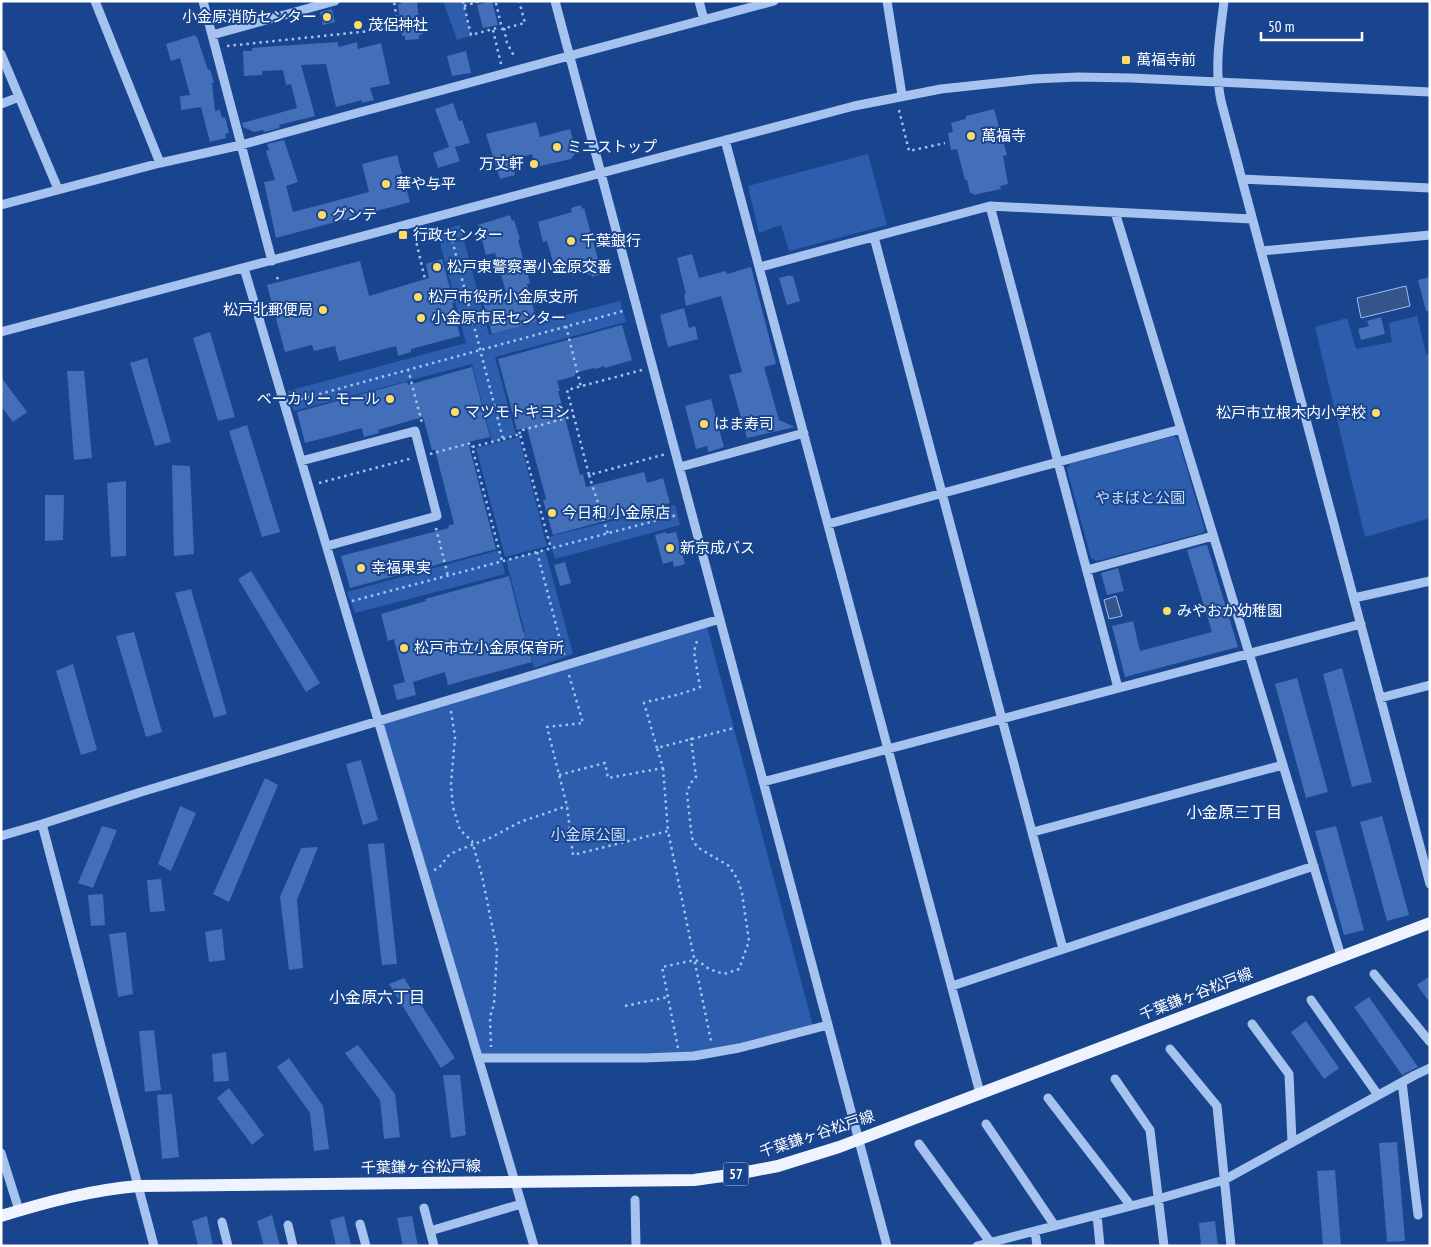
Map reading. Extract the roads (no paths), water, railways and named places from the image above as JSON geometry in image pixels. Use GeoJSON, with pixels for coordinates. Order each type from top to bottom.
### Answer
{"type":"FeatureCollection","features":[{"type":"Feature","properties":{"kind":"main road","name":"千葉鎌ヶ谷松戸線"},"geometry":{"type":"LineString","coordinates":[[1,1216],[78,1194],[138,1186],[638,1181],[703,1178],[778,1166],[859,1139],[1430,923]]}},
{"type":"Feature","properties":{"kind":"street"},"geometry":{"type":"LineString","coordinates":[[94,1],[160,163]]}},
{"type":"Feature","properties":{"kind":"street"},"geometry":{"type":"LineString","coordinates":[[203,1],[272,261]]}},
{"type":"Feature","properties":{"kind":"street"},"geometry":{"type":"LineString","coordinates":[[212,34],[315,4],[335,1]]}},
{"type":"Feature","properties":{"kind":"street"},"geometry":{"type":"LineString","coordinates":[[555,1],[887,1246]]}},
{"type":"Feature","properties":{"kind":"street"},"geometry":{"type":"LineString","coordinates":[[699,1],[704,20]]}},
{"type":"Feature","properties":{"kind":"street"},"geometry":{"type":"LineString","coordinates":[[1,205],[160,163],[241,145],[357,112],[774,1]]}},
{"type":"Feature","properties":{"kind":"street"},"geometry":{"type":"LineString","coordinates":[[887,1],[902,95]]}},
{"type":"Feature","properties":{"kind":"street"},"geometry":{"type":"LineString","coordinates":[[1224,1],[1217,62],[1217,82],[1430,884]]}},
{"type":"Feature","properties":{"kind":"street"},"geometry":{"type":"LineString","coordinates":[[1,54],[58,189]]}},
{"type":"Feature","properties":{"kind":"street"},"geometry":{"type":"LineString","coordinates":[[1,332],[854,106],[902,95],[973,84],[1078,77],[1430,92]]}},
{"type":"Feature","properties":{"kind":"street"},"geometry":{"type":"LineString","coordinates":[[1,104],[19,97]]}},
{"type":"Feature","properties":{"kind":"street"},"geometry":{"type":"LineString","coordinates":[[725,140],[980,1093]]}},
{"type":"Feature","properties":{"kind":"street"},"geometry":{"type":"LineString","coordinates":[[1242,179],[1430,188]]}},
{"type":"Feature","properties":{"kind":"street"},"geometry":{"type":"LineString","coordinates":[[760,267],[990,206],[1252,219]]}},
{"type":"Feature","properties":{"kind":"street"},"geometry":{"type":"LineString","coordinates":[[990,206],[1118,688]]}},
{"type":"Feature","properties":{"kind":"street"},"geometry":{"type":"LineString","coordinates":[[1115,212],[1341,956]]}},
{"type":"Feature","properties":{"kind":"street"},"geometry":{"type":"LineString","coordinates":[[1261,251],[1430,235]]}},
{"type":"Feature","properties":{"kind":"street"},"geometry":{"type":"LineString","coordinates":[[874,237],[1063,949]]}},
{"type":"Feature","properties":{"kind":"street"},"geometry":{"type":"LineString","coordinates":[[244,268],[534,1246]]}},
{"type":"Feature","properties":{"kind":"street"},"geometry":{"type":"LineString","coordinates":[[828,524],[1181,429]]}},
{"type":"Feature","properties":{"kind":"street"},"geometry":{"type":"LineString","coordinates":[[302,461],[414,430],[437,516],[327,546]]}},
{"type":"Feature","properties":{"kind":"street"},"geometry":{"type":"LineString","coordinates":[[680,467],[804,433]]}},
{"type":"Feature","properties":{"kind":"street"},"geometry":{"type":"LineString","coordinates":[[1087,570],[1213,536]]}},
{"type":"Feature","properties":{"kind":"street"},"geometry":{"type":"LineString","coordinates":[[1354,598],[1430,580]]}},
{"type":"Feature","properties":{"kind":"street"},"geometry":{"type":"LineString","coordinates":[[1,836],[141,792],[720,619]]}},
{"type":"Feature","properties":{"kind":"street"},"geometry":{"type":"LineString","coordinates":[[763,782],[1360,624]]}},
{"type":"Feature","properties":{"kind":"street"},"geometry":{"type":"LineString","coordinates":[[1380,698],[1430,685]]}},
{"type":"Feature","properties":{"kind":"street"},"geometry":{"type":"LineString","coordinates":[[1032,832],[1283,765]]}},
{"type":"Feature","properties":{"kind":"street"},"geometry":{"type":"LineString","coordinates":[[42,824],[154,1246]]}},
{"type":"Feature","properties":{"kind":"street"},"geometry":{"type":"LineString","coordinates":[[952,986],[1314,866]]}},
{"type":"Feature","properties":{"kind":"street"},"geometry":{"type":"LineString","coordinates":[[1374,974],[1430,1042]]}},
{"type":"Feature","properties":{"kind":"street"},"geometry":{"type":"LineString","coordinates":[[1311,1000],[1378,1095]]}},
{"type":"Feature","properties":{"kind":"street"},"geometry":{"type":"LineString","coordinates":[[1252,1024],[1289,1074],[1292,1142]]}},
{"type":"Feature","properties":{"kind":"street"},"geometry":{"type":"LineString","coordinates":[[479,1058],[644,1058],[680,1056],[739,1048],[828,1025]]}},
{"type":"Feature","properties":{"kind":"street"},"geometry":{"type":"LineString","coordinates":[[1170,1049],[1217,1106],[1231,1246]]}},
{"type":"Feature","properties":{"kind":"street"},"geometry":{"type":"LineString","coordinates":[[977,1246],[1224,1180],[1430,1068]]}},
{"type":"Feature","properties":{"kind":"street"},"geometry":{"type":"LineString","coordinates":[[1115,1079],[1150,1130],[1164,1246]]}},
{"type":"Feature","properties":{"kind":"street"},"geometry":{"type":"LineString","coordinates":[[1402,1082],[1418,1215]]}},
{"type":"Feature","properties":{"kind":"street"},"geometry":{"type":"LineString","coordinates":[[1048,1098],[1131,1206]]}},
{"type":"Feature","properties":{"kind":"street"},"geometry":{"type":"LineString","coordinates":[[986,1124],[1055,1226]]}},
{"type":"Feature","properties":{"kind":"street"},"geometry":{"type":"LineString","coordinates":[[919,1144],[990,1242]]}},
{"type":"Feature","properties":{"kind":"street"},"geometry":{"type":"LineString","coordinates":[[1,1153],[19,1210]]}},
{"type":"Feature","properties":{"kind":"street"},"geometry":{"type":"LineString","coordinates":[[634,1200],[636,1246]]}},
{"type":"Feature","properties":{"kind":"street"},"geometry":{"type":"LineString","coordinates":[[430,1231],[521,1204]]}},
{"type":"Feature","properties":{"kind":"street"},"geometry":{"type":"LineString","coordinates":[[424,1208],[434,1246]]}},
{"type":"Feature","properties":{"kind":"street"},"geometry":{"type":"LineString","coordinates":[[1097,1215],[1100,1246]]}},
{"type":"Feature","properties":{"kind":"street"},"geometry":{"type":"LineString","coordinates":[[222,1222],[228,1246]]}},
{"type":"Feature","properties":{"kind":"street"},"geometry":{"type":"LineString","coordinates":[[360,1224],[366,1246]]}},
{"type":"Feature","properties":{"kind":"street"},"geometry":{"type":"LineString","coordinates":[[288,1225],[293,1246]]}},
{"type":"Feature","properties":{"kind":"street"},"geometry":{"type":"LineString","coordinates":[[1035,1231],[1037,1246]]}},
{"type":"Feature","properties":{"kind":"place","name":"小金原消防センター"},"geometry":{"type":"Point","coordinates":[327,17]}},
{"type":"Feature","properties":{"kind":"place","name":"茂侶神社"},"geometry":{"type":"Point","coordinates":[358,25]}},
{"type":"Feature","properties":{"kind":"place","name":"萬福寺前"},"geometry":{"type":"Point","coordinates":[1126,60]}},
{"type":"Feature","properties":{"kind":"place","name":"萬福寺"},"geometry":{"type":"Point","coordinates":[971,136]}},
{"type":"Feature","properties":{"kind":"place","name":"ミニストップ"},"geometry":{"type":"Point","coordinates":[557,147]}},
{"type":"Feature","properties":{"kind":"place","name":"万丈軒"},"geometry":{"type":"Point","coordinates":[534,164]}},
{"type":"Feature","properties":{"kind":"place","name":"華や与平"},"geometry":{"type":"Point","coordinates":[386,184]}},
{"type":"Feature","properties":{"kind":"place","name":"グンテ"},"geometry":{"type":"Point","coordinates":[322,215]}},
{"type":"Feature","properties":{"kind":"place","name":"行政センター"},"geometry":{"type":"Point","coordinates":[403,235]}},
{"type":"Feature","properties":{"kind":"place","name":"千葉銀行"},"geometry":{"type":"Point","coordinates":[571,241]}},
{"type":"Feature","properties":{"kind":"place","name":"松戸東警察署小金原交番"},"geometry":{"type":"Point","coordinates":[437,267]}},
{"type":"Feature","properties":{"kind":"place","name":"松戸市役所小金原支所"},"geometry":{"type":"Point","coordinates":[418,297]}},
{"type":"Feature","properties":{"kind":"place","name":"松戸北郵便局"},"geometry":{"type":"Point","coordinates":[323,310]}},
{"type":"Feature","properties":{"kind":"place","name":"小金原市民センター"},"geometry":{"type":"Point","coordinates":[421,318]}},
{"type":"Feature","properties":{"kind":"place","name":"ベーカリー モール"},"geometry":{"type":"Point","coordinates":[390,399]}},
{"type":"Feature","properties":{"kind":"place","name":"マツモトキヨシ"},"geometry":{"type":"Point","coordinates":[455,412]}},
{"type":"Feature","properties":{"kind":"place","name":"松戸市立根木内小学校"},"geometry":{"type":"Point","coordinates":[1376,413]}},
{"type":"Feature","properties":{"kind":"place","name":"はま寿司"},"geometry":{"type":"Point","coordinates":[704,424]}},
{"type":"Feature","properties":{"kind":"place","name":"今日和 小金原店"},"geometry":{"type":"Point","coordinates":[552,513]}},
{"type":"Feature","properties":{"kind":"place","name":"新京成バス"},"geometry":{"type":"Point","coordinates":[670,548]}},
{"type":"Feature","properties":{"kind":"place","name":"幸福果実"},"geometry":{"type":"Point","coordinates":[361,568]}},
{"type":"Feature","properties":{"kind":"place","name":"みやおか幼稚園"},"geometry":{"type":"Point","coordinates":[1167,611]}},
{"type":"Feature","properties":{"kind":"place","name":"松戸市立小金原保育所"},"geometry":{"type":"Point","coordinates":[404,648]}},
{"type":"Feature","properties":{"kind":"district","name":"小金原三丁目"},"geometry":{"type":"Point","coordinates":[1234,812]}},
{"type":"Feature","properties":{"kind":"district","name":"小金原六丁目"},"geometry":{"type":"Point","coordinates":[377,997]}},
{"type":"Feature","properties":{"kind":"park label","name":"やまばと公園"},"geometry":{"type":"Point","coordinates":[1140,498]}},
{"type":"Feature","properties":{"kind":"park label","name":"小金原公園"},"geometry":{"type":"Point","coordinates":[588,835]}}]}
